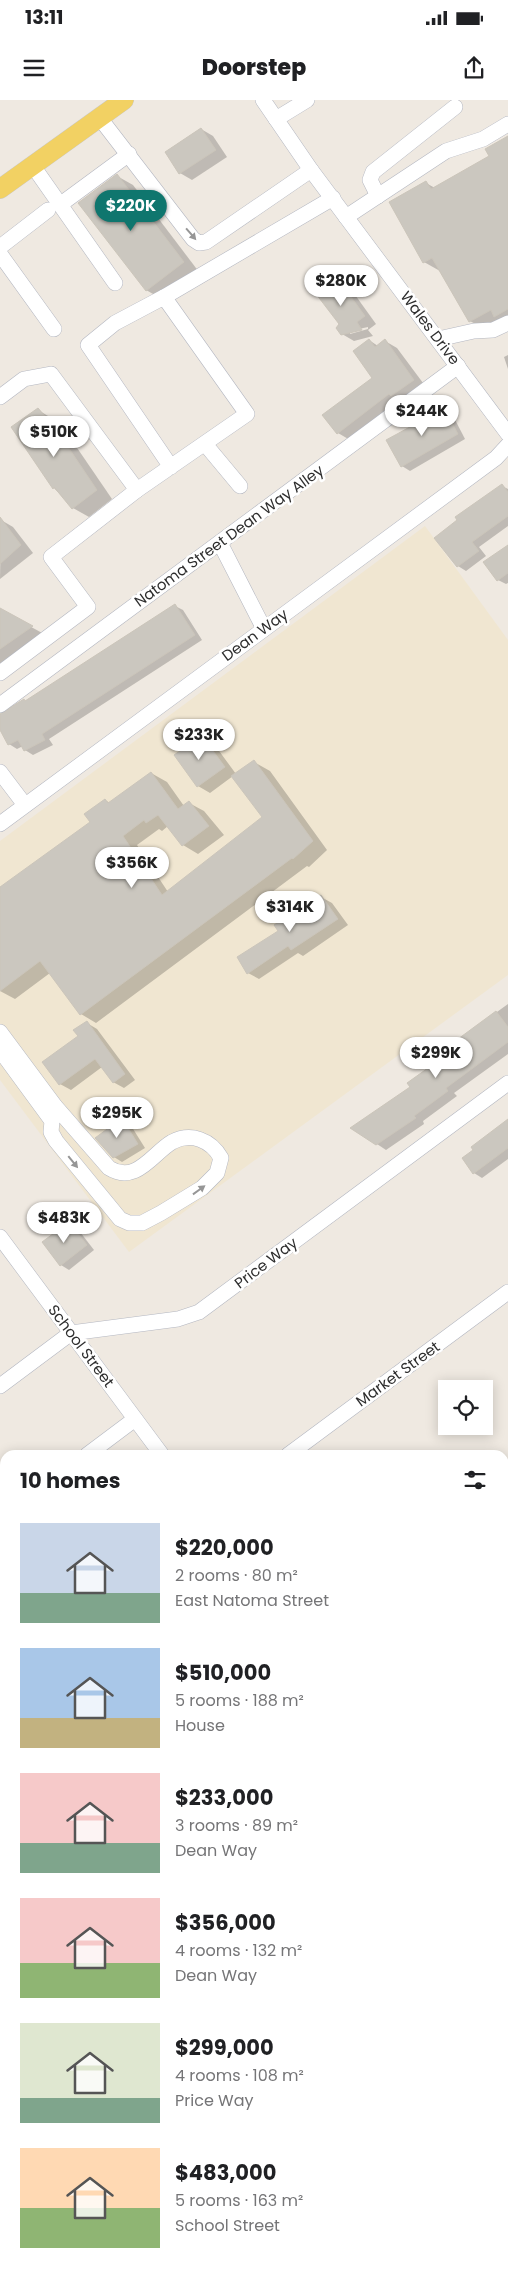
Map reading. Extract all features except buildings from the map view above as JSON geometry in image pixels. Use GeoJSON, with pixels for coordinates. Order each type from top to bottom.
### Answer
{"type":"FeatureCollection","features":[{"type":"Feature","properties":{"kind":"main road"},"geometry":{"type":"LineString","coordinates":[[0,189],[124,100]]}},
{"type":"Feature","properties":{"kind":"street","name":"Wales Drive"},"geometry":{"type":"LineString","coordinates":[[264,100],[311,170],[508,434]]}},
{"type":"Feature","properties":{"kind":"street"},"geometry":{"type":"LineString","coordinates":[[276,119],[307,100]]}},
{"type":"Feature","properties":{"kind":"street"},"geometry":{"type":"LineString","coordinates":[[378,196],[370,180],[373,172],[455,108]]}},
{"type":"Feature","properties":{"kind":"street"},"geometry":{"type":"LineString","coordinates":[[100,116],[193,239],[199,242],[206,242],[311,170]]}},
{"type":"Feature","properties":{"kind":"street"},"geometry":{"type":"LineString","coordinates":[[346,217],[446,151],[483,139],[508,124]]}},
{"type":"Feature","properties":{"kind":"street"},"geometry":{"type":"LineString","coordinates":[[0,247],[129,154]]}},
{"type":"Feature","properties":{"kind":"street"},"geometry":{"type":"LineString","coordinates":[[33,166],[54,207],[116,283]]}},
{"type":"Feature","properties":{"kind":"street"},"geometry":{"type":"LineString","coordinates":[[171,467],[88,345],[115,322],[164,296],[333,198]]}},
{"type":"Feature","properties":{"kind":"street"},"geometry":{"type":"LineString","coordinates":[[0,254],[54,329]]}},
{"type":"Feature","properties":{"kind":"street"},"geometry":{"type":"LineString","coordinates":[[0,673],[88,607],[51,557],[137,490],[247,414],[164,296]]}},
{"type":"Feature","properties":{"kind":"street"},"geometry":{"type":"LineString","coordinates":[[438,339],[474,331],[493,330],[508,323]]}},
{"type":"Feature","properties":{"kind":"street","name":"Natoma Street Dean Way Alley"},"geometry":{"type":"LineString","coordinates":[[0,705],[458,366]]}},
{"type":"Feature","properties":{"kind":"street"},"geometry":{"type":"LineString","coordinates":[[0,397],[24,379],[51,374],[137,490]]}},
{"type":"Feature","properties":{"kind":"street"},"geometry":{"type":"LineString","coordinates":[[205,444],[240,486]]}},
{"type":"Feature","properties":{"kind":"street","name":"Dean Way"},"geometry":{"type":"LineString","coordinates":[[0,824],[500,455],[508,445]]}},
{"type":"Feature","properties":{"kind":"street"},"geometry":{"type":"LineString","coordinates":[[220,543],[264,629]]}},
{"type":"Feature","properties":{"kind":"street"},"geometry":{"type":"LineString","coordinates":[[0,772],[25,806]]}},
{"type":"Feature","properties":{"kind":"street"},"geometry":{"type":"LineString","coordinates":[[0,1032],[55,1106],[109,1168],[115,1172],[138,1169],[149,1163],[172,1142],[189,1138],[206,1141],[217,1151],[221,1158],[217,1173],[202,1188],[142,1223],[129,1223],[120,1219],[56,1142],[51,1132],[52,1121],[0,1050]]}},
{"type":"Feature","properties":{"kind":"street","name":"Price Way"},"geometry":{"type":"LineString","coordinates":[[0,1386],[71,1333],[178,1320],[199,1312],[508,1083]]}},
{"type":"Feature","properties":{"kind":"street","name":"School Street"},"geometry":{"type":"LineString","coordinates":[[0,1237],[158,1450]]}},
{"type":"Feature","properties":{"kind":"street","name":"Market Street"},"geometry":{"type":"LineString","coordinates":[[295,1450],[508,1292]]}},
{"type":"Feature","properties":{"kind":"street"},"geometry":{"type":"LineString","coordinates":[[94,1450],[135,1419]]}},
{"type":"Feature","properties":{"kind":"shaded area"},"geometry":{"type":"Polygon","coordinates":[[[425,526],[508,640],[508,975],[129,1252],[0,1080],[0,841],[425,526]]]}}]}
